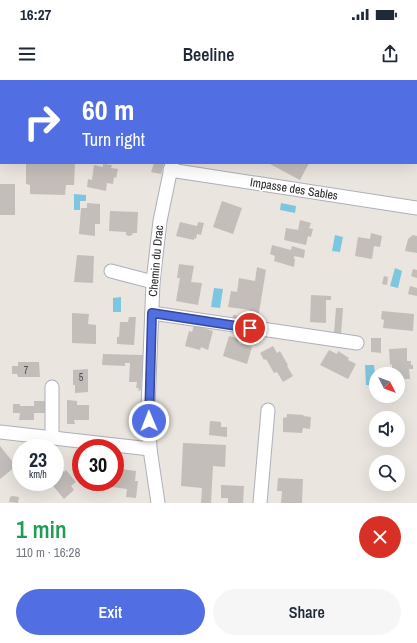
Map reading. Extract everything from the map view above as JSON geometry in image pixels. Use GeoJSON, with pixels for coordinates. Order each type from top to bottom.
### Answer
{"type":"FeatureCollection","features":[{"type":"Feature","properties":{"kind":"street","name":"Impasse des Sables"},"geometry":{"type":"LineString","coordinates":[[171,166],[417,208]]}},
{"type":"Feature","properties":{"kind":"street","name":"Chemin du Drac"},"geometry":{"type":"LineString","coordinates":[[158,503],[150,449],[148,408],[153,282],[160,221],[171,166]]}},
{"type":"Feature","properties":{"kind":"street"},"geometry":{"type":"LineString","coordinates":[[110,271],[153,282]]}},
{"type":"Feature","properties":{"kind":"street"},"geometry":{"type":"LineString","coordinates":[[152,313],[357,343]]}},
{"type":"Feature","properties":{"kind":"street"},"geometry":{"type":"LineString","coordinates":[[52,387],[52,438]]}},
{"type":"Feature","properties":{"kind":"street"},"geometry":{"type":"LineString","coordinates":[[260,503],[268,410]]}},
{"type":"Feature","properties":{"kind":"street"},"geometry":{"type":"LineString","coordinates":[[0,432],[150,449]]}},
{"type":"Feature","properties":{"kind":"water"},"geometry":{"type":"Polygon","coordinates":[[[74,194],[86,195],[86,201],[80,201],[80,210],[74,210],[74,194]]]}},
{"type":"Feature","properties":{"kind":"water"},"geometry":{"type":"Polygon","coordinates":[[[281,203],[296,206],[295,213],[280,210],[281,203]]]}},
{"type":"Feature","properties":{"kind":"water"},"geometry":{"type":"Polygon","coordinates":[[[335,235],[343,237],[340,252],[332,251],[335,235]]]}},
{"type":"Feature","properties":{"kind":"water"},"geometry":{"type":"Polygon","coordinates":[[[395,268],[402,271],[398,288],[390,286],[395,268]]]}},
{"type":"Feature","properties":{"kind":"water"},"geometry":{"type":"Polygon","coordinates":[[[214,288],[223,289],[220,308],[211,307],[214,288]]]}},
{"type":"Feature","properties":{"kind":"water"},"geometry":{"type":"Polygon","coordinates":[[[121,297],[121,312],[113,312],[113,298],[121,297]]]}},
{"type":"Feature","properties":{"kind":"water"},"geometry":{"type":"Polygon","coordinates":[[[365,365],[374,365],[374,367],[369,367],[369,385],[366,385],[365,365]]]}},
{"type":"Feature","properties":{"kind":"building"},"geometry":{"type":"Polygon","coordinates":[[[26,164],[75,164],[74,185],[66,185],[65,195],[30,194],[30,185],[26,184],[26,164]]]}},
{"type":"Feature","properties":{"kind":"building"},"geometry":{"type":"Polygon","coordinates":[[[103,164],[112,165],[111,168],[118,169],[116,178],[114,177],[113,184],[107,183],[106,191],[87,187],[88,179],[92,180],[94,165],[103,167],[103,164]]]}},
{"type":"Feature","properties":{"kind":"building"},"geometry":{"type":"Polygon","coordinates":[[[154,164],[164,164],[161,174],[151,172],[154,164]]]}},
{"type":"Feature","properties":{"kind":"building"},"geometry":{"type":"Polygon","coordinates":[[[270,164],[308,164],[300,180],[270,164]]]}},
{"type":"Feature","properties":{"kind":"building"},"geometry":{"type":"Polygon","coordinates":[[[0,184],[15,184],[15,215],[0,215],[0,184]]]}},
{"type":"Feature","properties":{"kind":"building"},"geometry":{"type":"Polygon","coordinates":[[[222,201],[242,208],[233,234],[213,227],[222,201]]]}},
{"type":"Feature","properties":{"kind":"building"},"geometry":{"type":"Polygon","coordinates":[[[87,203],[100,204],[100,224],[95,224],[95,236],[79,234],[81,208],[87,208],[87,203]]]}},
{"type":"Feature","properties":{"kind":"building"},"geometry":{"type":"Polygon","coordinates":[[[110,211],[138,212],[137,233],[133,233],[129,236],[126,235],[126,232],[109,231],[110,211]]]}},
{"type":"Feature","properties":{"kind":"building"},"geometry":{"type":"Polygon","coordinates":[[[300,220],[311,223],[309,228],[313,229],[311,237],[308,236],[306,245],[284,240],[286,228],[298,230],[300,220]]]}},
{"type":"Feature","properties":{"kind":"building"},"geometry":{"type":"Polygon","coordinates":[[[180,222],[197,226],[198,222],[204,223],[201,235],[197,234],[196,239],[194,238],[194,240],[176,236],[180,222]]]}},
{"type":"Feature","properties":{"kind":"building"},"geometry":{"type":"Polygon","coordinates":[[[371,233],[382,236],[380,247],[374,246],[372,259],[355,256],[358,237],[370,239],[371,233]]]}},
{"type":"Feature","properties":{"kind":"building"},"geometry":{"type":"Polygon","coordinates":[[[413,235],[417,236],[417,253],[405,251],[408,239],[413,235]]]}},
{"type":"Feature","properties":{"kind":"building"},"geometry":{"type":"Polygon","coordinates":[[[272,245],[291,250],[292,246],[305,250],[304,258],[294,256],[294,267],[274,261],[275,256],[270,254],[272,245]]]}},
{"type":"Feature","properties":{"kind":"building"},"geometry":{"type":"Polygon","coordinates":[[[77,255],[94,256],[93,283],[74,282],[77,255]]]}},
{"type":"Feature","properties":{"kind":"building"},"geometry":{"type":"Polygon","coordinates":[[[179,264],[194,266],[191,282],[202,283],[198,305],[176,301],[180,278],[177,278],[179,264]]]}},
{"type":"Feature","properties":{"kind":"building"},"geometry":{"type":"Polygon","coordinates":[[[257,267],[266,270],[257,325],[243,323],[244,317],[249,318],[250,310],[228,307],[231,291],[237,292],[239,278],[255,281],[257,267]]]}},
{"type":"Feature","properties":{"kind":"building"},"geometry":{"type":"Polygon","coordinates":[[[413,269],[417,270],[417,278],[411,276],[413,269]]]}},
{"type":"Feature","properties":{"kind":"building"},"geometry":{"type":"Polygon","coordinates":[[[384,276],[388,277],[387,285],[382,284],[384,276]]]}},
{"type":"Feature","properties":{"kind":"building"},"geometry":{"type":"Polygon","coordinates":[[[410,286],[417,288],[417,296],[408,294],[410,286]]]}},
{"type":"Feature","properties":{"kind":"building"},"geometry":{"type":"Polygon","coordinates":[[[311,295],[331,296],[331,300],[326,300],[326,323],[310,322],[311,295]]]}},
{"type":"Feature","properties":{"kind":"building"},"geometry":{"type":"Polygon","coordinates":[[[336,308],[343,308],[341,334],[334,333],[336,308]]]}},
{"type":"Feature","properties":{"kind":"building"},"geometry":{"type":"Polygon","coordinates":[[[382,311],[414,314],[413,331],[383,328],[384,320],[381,319],[382,311]]]}},
{"type":"Feature","properties":{"kind":"building"},"geometry":{"type":"Polygon","coordinates":[[[72,313],[89,314],[88,324],[96,325],[96,344],[72,343],[72,313]]]}},
{"type":"Feature","properties":{"kind":"building"},"geometry":{"type":"Polygon","coordinates":[[[233,315],[241,316],[240,321],[232,320],[233,315]]]}},
{"type":"Feature","properties":{"kind":"building"},"geometry":{"type":"Polygon","coordinates":[[[129,317],[136,317],[134,345],[117,344],[120,322],[128,322],[129,317]]]}},
{"type":"Feature","properties":{"kind":"building"},"geometry":{"type":"Polygon","coordinates":[[[194,325],[213,331],[208,350],[201,347],[200,350],[185,346],[189,331],[192,332],[194,325]]]}},
{"type":"Feature","properties":{"kind":"building"},"geometry":{"type":"Polygon","coordinates":[[[229,336],[239,339],[239,343],[252,347],[247,364],[223,356],[229,336]]]}},
{"type":"Feature","properties":{"kind":"building"},"geometry":{"type":"Polygon","coordinates":[[[371,338],[381,338],[381,353],[371,352],[371,338]]]}},
{"type":"Feature","properties":{"kind":"building"},"geometry":{"type":"Polygon","coordinates":[[[273,346],[277,353],[280,351],[293,376],[283,382],[277,372],[274,373],[266,359],[264,360],[260,353],[273,346]]]}},
{"type":"Feature","properties":{"kind":"building"},"geometry":{"type":"Polygon","coordinates":[[[407,348],[407,361],[411,361],[411,365],[413,365],[413,369],[409,369],[410,379],[405,379],[405,367],[392,367],[392,364],[390,365],[389,349],[407,348]]]}},
{"type":"Feature","properties":{"kind":"building"},"geometry":{"type":"Polygon","coordinates":[[[329,350],[337,354],[338,351],[349,358],[348,360],[356,364],[348,379],[320,365],[329,350]]]}},
{"type":"Feature","properties":{"kind":"building"},"geometry":{"type":"Polygon","coordinates":[[[103,354],[143,355],[141,390],[138,391],[139,388],[136,388],[137,382],[129,382],[130,363],[125,363],[125,366],[102,365],[103,354]]]}},
{"type":"Feature","properties":{"kind":"building"},"geometry":{"type":"Polygon","coordinates":[[[18,362],[39,362],[40,377],[18,377],[17,374],[12,374],[12,366],[18,366],[18,362]]]}},
{"type":"Feature","properties":{"kind":"building"},"geometry":{"type":"Polygon","coordinates":[[[88,369],[88,392],[75,393],[75,385],[73,385],[73,370],[88,369]]]}},
{"type":"Feature","properties":{"kind":"building"},"geometry":{"type":"Polygon","coordinates":[[[67,400],[77,401],[77,405],[89,405],[89,420],[74,420],[75,424],[67,424],[67,400]]]}},
{"type":"Feature","properties":{"kind":"building"},"geometry":{"type":"Polygon","coordinates":[[[34,401],[44,401],[46,403],[46,413],[34,413],[34,420],[19,420],[20,413],[13,413],[13,404],[20,404],[20,406],[34,406],[34,401]]]}},
{"type":"Feature","properties":{"kind":"building"},"geometry":{"type":"Polygon","coordinates":[[[287,414],[311,417],[310,429],[303,428],[302,433],[283,432],[283,418],[287,417],[287,414]]]}},
{"type":"Feature","properties":{"kind":"building"},"geometry":{"type":"Polygon","coordinates":[[[210,421],[221,422],[221,427],[227,427],[227,437],[209,435],[210,421]]]}},
{"type":"Feature","properties":{"kind":"building"},"geometry":{"type":"Polygon","coordinates":[[[183,443],[226,445],[225,467],[213,466],[211,503],[201,503],[202,488],[181,486],[183,443]]]}},
{"type":"Feature","properties":{"kind":"building"},"geometry":{"type":"Polygon","coordinates":[[[0,446],[12,461],[12,469],[0,479],[0,446]]]}},
{"type":"Feature","properties":{"kind":"building"},"geometry":{"type":"Polygon","coordinates":[[[124,469],[136,471],[135,481],[138,481],[136,498],[126,497],[127,489],[124,489],[124,469]]]}},
{"type":"Feature","properties":{"kind":"building"},"geometry":{"type":"Polygon","coordinates":[[[66,470],[72,477],[71,486],[73,491],[64,499],[57,491],[64,491],[64,472],[66,470]]]}},
{"type":"Feature","properties":{"kind":"building"},"geometry":{"type":"Polygon","coordinates":[[[278,478],[303,479],[302,503],[281,503],[282,491],[277,491],[278,478]]]}},
{"type":"Feature","properties":{"kind":"building"},"geometry":{"type":"Polygon","coordinates":[[[221,485],[244,486],[243,503],[228,503],[228,498],[221,498],[221,485]]]}},
{"type":"Feature","properties":{"kind":"building"},"geometry":{"type":"Polygon","coordinates":[[[10,497],[19,497],[18,503],[9,502],[10,497]]]}},
{"type":"Feature","properties":{"kind":"route"},"geometry":{"type":"LineString","coordinates":[[149,421],[148,408],[152,313],[250,328]]}}]}
